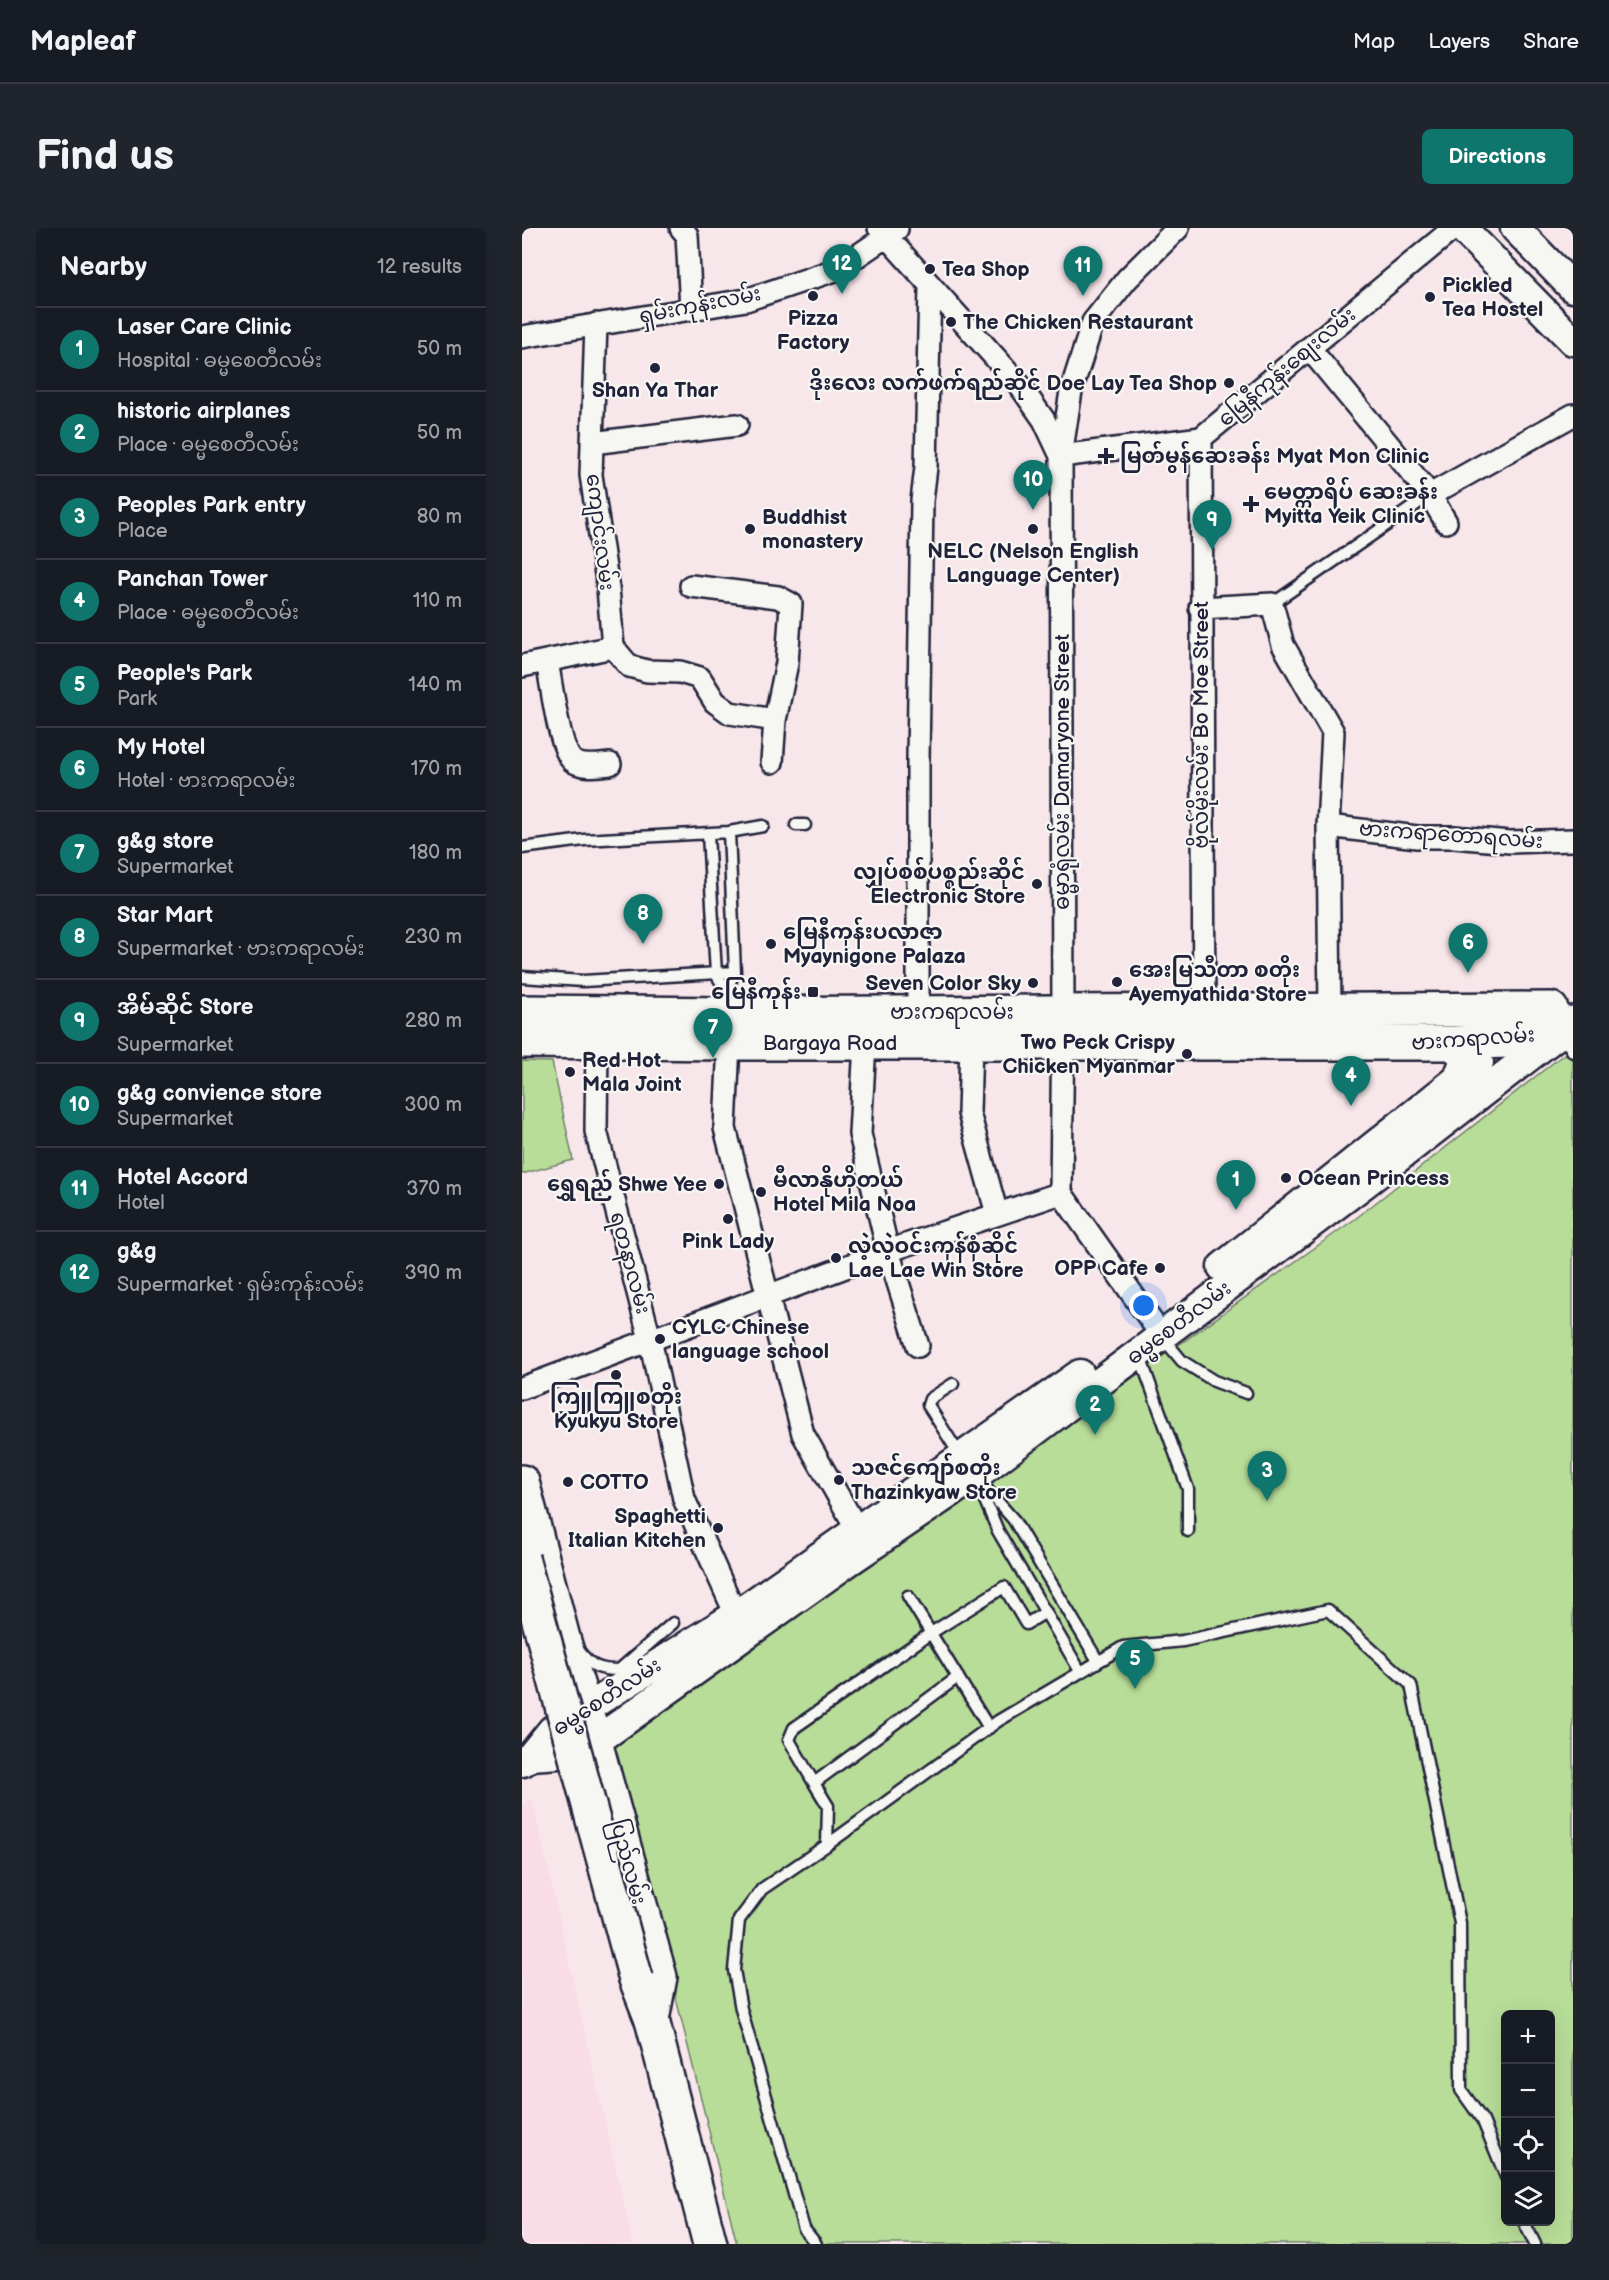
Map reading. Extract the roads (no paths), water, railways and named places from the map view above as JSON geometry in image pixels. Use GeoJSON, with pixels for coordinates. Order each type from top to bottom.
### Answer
{"type":"FeatureCollection","features":[{"type":"Feature","properties":{"kind":"main road"},"geometry":{"type":"LineString","coordinates":[[1515,228],[1573,288]]}},
{"type":"Feature","properties":{"kind":"main road"},"geometry":{"type":"LineString","coordinates":[[1464,230],[1573,342]]}},
{"type":"Feature","properties":{"kind":"main road","name":"ဗားကရာလမ်း"},"geometry":{"type":"LineString","coordinates":[[1063,1028],[1204,1012],[1382,1010],[1566,1022]]}},
{"type":"Feature","properties":{"kind":"main road","name":"ဗားကရာလမ်း"},"geometry":{"type":"LineString","coordinates":[[1382,1010],[1392,1030],[1383,1044]]}},
{"type":"Feature","properties":{"kind":"main road","name":"ဗားကရာလမ်း"},"geometry":{"type":"LineString","coordinates":[[522,1012],[728,1016],[918,1012],[1063,1028],[1383,1044],[1507,1041],[1566,1022]]}},
{"type":"Feature","properties":{"kind":"main road","name":"Bargaya Road"},"geometry":{"type":"LineString","coordinates":[[597,1042],[728,1016],[865,1043],[971,1042],[1063,1028]]}},
{"type":"Feature","properties":{"kind":"main road","name":"ဓမ္မစေတီလမ်း"},"geometry":{"type":"LineString","coordinates":[[541,1751],[590,1727],[845,1564],[968,1466],[1158,1330],[1566,1022]]}},
{"type":"Feature","properties":{"kind":"main road"},"geometry":{"type":"LineString","coordinates":[[522,1041],[597,1042]]}},
{"type":"Feature","properties":{"kind":"main road","name":"ဓမ္မစေတီလမ်း"},"geometry":{"type":"LineString","coordinates":[[590,1727],[736,1615],[857,1529],[968,1466],[1139,1353],[1158,1330],[1462,1074],[1507,1041]]}},
{"type":"Feature","properties":{"kind":"main road"},"geometry":{"type":"LineString","coordinates":[[1452,1043],[1469,1056],[1462,1074]]}},
{"type":"Feature","properties":{"kind":"main road","name":"ပြည်လမ်း"},"geometry":{"type":"LineString","coordinates":[[522,1482],[564,1642],[660,1977],[648,2023],[691,2244]]}},
{"type":"Feature","properties":{"kind":"main road"},"geometry":{"type":"LineString","coordinates":[[522,1558],[648,2023]]}},
{"type":"Feature","properties":{"kind":"main road","name":"ပြည်လမ်း"},"geometry":{"type":"LineString","coordinates":[[522,1615],[541,1751],[597,1887],[623,1990],[648,2023],[710,2244]]}},
{"type":"Feature","properties":{"kind":"street"},"geometry":{"type":"LineString","coordinates":[[681,228],[687,235],[691,309]]}},
{"type":"Feature","properties":{"kind":"street","name":"ဓမ္မာရုံလမ်း Damaryone Street"},"geometry":{"type":"LineString","coordinates":[[1060,1193],[1063,1028],[1061,456],[1071,391],[1093,322],[1127,279],[1178,228]]}},
{"type":"Feature","properties":{"kind":"street","name":"မြေနီကုန်းစျေးလမ်း"},"geometry":{"type":"LineString","coordinates":[[1061,456],[1201,438],[1309,348],[1464,230]]}},
{"type":"Feature","properties":{"kind":"street"},"geometry":{"type":"LineString","coordinates":[[889,231],[930,285],[1018,383],[1044,420],[1061,456]]}},
{"type":"Feature","properties":{"kind":"street","name":"ရှမ်းကုန်းလမ်း"},"geometry":{"type":"LineString","coordinates":[[522,337],[746,300],[838,269],[889,231]]}},
{"type":"Feature","properties":{"kind":"street"},"geometry":{"type":"LineString","coordinates":[[918,1012],[922,501],[926,467],[930,285]]}},
{"type":"Feature","properties":{"kind":"street","name":"ကျောင်းလမ်း"},"geometry":{"type":"LineString","coordinates":[[596,324],[591,475],[608,588],[613,647]]}},
{"type":"Feature","properties":{"kind":"street"},"geometry":{"type":"LineString","coordinates":[[1309,348],[1430,495],[1446,522]]}},
{"type":"Feature","properties":{"kind":"street"},"geometry":{"type":"LineString","coordinates":[[1430,495],[1573,415]]}},
{"type":"Feature","properties":{"kind":"street"},"geometry":{"type":"LineString","coordinates":[[592,443],[737,425]]}},
{"type":"Feature","properties":{"kind":"street","name":"ဗိုလ်မိုးလမ်း Bo Moe Street"},"geometry":{"type":"LineString","coordinates":[[1201,438],[1200,608],[1204,1012]]}},
{"type":"Feature","properties":{"kind":"street"},"geometry":{"type":"LineString","coordinates":[[691,586],[778,597],[791,604],[788,663],[775,720],[772,762]]}},
{"type":"Feature","properties":{"kind":"street"},"geometry":{"type":"LineString","coordinates":[[1200,608],[1272,604],[1283,645],[1333,732],[1328,826],[1330,1011]]}},
{"type":"Feature","properties":{"kind":"street"},"geometry":{"type":"LineString","coordinates":[[522,666],[613,647],[629,666],[647,671],[680,672],[700,678],[715,702],[730,713],[775,720]]}},
{"type":"Feature","properties":{"kind":"street"},"geometry":{"type":"LineString","coordinates":[[547,661],[564,748],[573,761],[588,766],[610,764]]}},
{"type":"Feature","properties":{"kind":"street","name":"ဗားကရာတောရလမ်း"},"geometry":{"type":"LineString","coordinates":[[1328,826],[1416,837],[1454,837],[1510,842],[1573,840]]}},
{"type":"Feature","properties":{"kind":"street"},"geometry":{"type":"LineString","coordinates":[[728,1016],[725,1128],[767,1296],[803,1434],[857,1529]]}},
{"type":"Feature","properties":{"kind":"street","name":"ရတနာလမ်း"},"geometry":{"type":"LineString","coordinates":[[597,1042],[596,1131],[650,1339],[684,1499],[736,1615]]}},
{"type":"Feature","properties":{"kind":"street"},"geometry":{"type":"LineString","coordinates":[[971,1042],[969,1113],[997,1214]]}},
{"type":"Feature","properties":{"kind":"street"},"geometry":{"type":"LineString","coordinates":[[865,1043],[860,1134],[888,1251],[918,1346]]}},
{"type":"Feature","properties":{"kind":"street"},"geometry":{"type":"LineString","coordinates":[[522,1388],[888,1251],[1060,1193],[1158,1330]]}},
{"type":"Feature","properties":{"kind":"lane"},"geometry":{"type":"LineString","coordinates":[[1272,604],[1430,495]]}},
{"type":"Feature","properties":{"kind":"lane"},"geometry":{"type":"LineString","coordinates":[[522,848],[584,840],[708,834],[763,826]]}},
{"type":"Feature","properties":{"kind":"lane"},"geometry":{"type":"LineString","coordinates":[[728,1016],[735,972],[729,832]]}},
{"type":"Feature","properties":{"kind":"lane"},"geometry":{"type":"LineString","coordinates":[[708,834],[716,974],[728,1016]]}},
{"type":"Feature","properties":{"kind":"lane"},"geometry":{"type":"LineString","coordinates":[[522,977],[583,981],[735,972]]}},
{"type":"Feature","properties":{"kind":"lane"},"geometry":{"type":"LineString","coordinates":[[1158,1330],[1182,1361],[1214,1381],[1246,1392]]}},
{"type":"Feature","properties":{"kind":"lane"},"geometry":{"type":"LineString","coordinates":[[1139,1353],[1188,1489],[1188,1530]]}},
{"type":"Feature","properties":{"kind":"lane"},"geometry":{"type":"LineString","coordinates":[[953,1384],[930,1399],[928,1405],[968,1466],[1013,1519],[1098,1661]]}},
{"type":"Feature","properties":{"kind":"lane"},"geometry":{"type":"LineString","coordinates":[[968,1466],[998,1531],[1080,1671]]}},
{"type":"Feature","properties":{"kind":"lane"},"geometry":{"type":"LineString","coordinates":[[827,1845],[828,1806],[789,1740],[794,1728],[931,1633],[1004,1587],[1026,1624],[1046,1612]]}},
{"type":"Feature","properties":{"kind":"lane"},"geometry":{"type":"LineString","coordinates":[[908,1596],[989,1728]]}},
{"type":"Feature","properties":{"kind":"lane"},"geometry":{"type":"LineString","coordinates":[[816,2244],[804,2229],[741,2009],[734,1970],[738,1920],[762,1889],[989,1728],[1123,1647],[1183,1641],[1328,1610],[1411,1685],[1460,1923],[1461,2090],[1483,2121],[1504,2172]]}},
{"type":"Feature","properties":{"kind":"lane"},"geometry":{"type":"LineString","coordinates":[[564,1642],[572,1641],[585,1659],[602,1670],[620,1670],[673,1623]]}},
{"type":"Feature","properties":{"kind":"lane"},"geometry":{"type":"LineString","coordinates":[[814,1783],[958,1677]]}},
{"type":"Feature","properties":{"kind":"lane"},"geometry":{"type":"LineString","coordinates":[[1526,2226],[1535,2244]]}},
{"type":"Feature","properties":{"kind":"place","name":"Tea Shop"},"geometry":{"type":"Point","coordinates":[930,269]}},
{"type":"Feature","properties":{"kind":"place","name":"g&g"},"geometry":{"type":"Point","coordinates":[842,294]}},
{"type":"Feature","properties":{"kind":"place","name":"Pizza Factory"},"geometry":{"type":"Point","coordinates":[813,296]}},
{"type":"Feature","properties":{"kind":"place","name":"Hotel Accord"},"geometry":{"type":"Point","coordinates":[1083,296]}},
{"type":"Feature","properties":{"kind":"place","name":"Pickled Tea Hostel"},"geometry":{"type":"Point","coordinates":[1430,297]}},
{"type":"Feature","properties":{"kind":"place","name":"The Chicken Restaurant"},"geometry":{"type":"Point","coordinates":[951,322]}},
{"type":"Feature","properties":{"kind":"place","name":"Shan Ya Thar"},"geometry":{"type":"Point","coordinates":[655,368]}},
{"type":"Feature","properties":{"kind":"place","name":"ဒိုးလေး လက်ဖက်ရည်ဆိုင် Doe Lay Tea Shop"},"geometry":{"type":"Point","coordinates":[1229,383]}},
{"type":"Feature","properties":{"kind":"place","name":"မြတ်မွန်ဆေးခန်း Myat Mon Clinic"},"geometry":{"type":"Point","coordinates":[1106,456]}},
{"type":"Feature","properties":{"kind":"place","name":"မေတ္တာရိပ် ဆေးခန်း Myitta Yeik Clinic"},"geometry":{"type":"Point","coordinates":[1251,504]}},
{"type":"Feature","properties":{"kind":"place","name":"g&g convience store"},"geometry":{"type":"Point","coordinates":[1033,510]}},
{"type":"Feature","properties":{"kind":"place","name":"Buddhist monastery"},"geometry":{"type":"Point","coordinates":[750,529]}},
{"type":"Feature","properties":{"kind":"place","name":"NELC (Nelson English Language Center)"},"geometry":{"type":"Point","coordinates":[1033,529]}},
{"type":"Feature","properties":{"kind":"place","name":"အိမ်ဆိုင် Store"},"geometry":{"type":"Point","coordinates":[1212,550]}},
{"type":"Feature","properties":{"kind":"place","name":"လျှပ်စစ်ပစ္စည်းဆိုင် Electronic Store"},"geometry":{"type":"Point","coordinates":[1037,884]}},
{"type":"Feature","properties":{"kind":"place","name":"Star Mart"},"geometry":{"type":"Point","coordinates":[643,944]}},
{"type":"Feature","properties":{"kind":"place","name":"မြေနီကုန်းပလာဇာ Myaynigone Palaza"},"geometry":{"type":"Point","coordinates":[771,944]}},
{"type":"Feature","properties":{"kind":"place","name":"My Hotel"},"geometry":{"type":"Point","coordinates":[1468,973]}},
{"type":"Feature","properties":{"kind":"place","name":"အေးမြသီတာ စတိုး Ayemyathida Store"},"geometry":{"type":"Point","coordinates":[1117,982]}},
{"type":"Feature","properties":{"kind":"place","name":"Seven Color Sky"},"geometry":{"type":"Point","coordinates":[1033,983]}},
{"type":"Feature","properties":{"kind":"place","name":"မြေနီကုန်း"},"geometry":{"type":"Point","coordinates":[813,992]}},
{"type":"Feature","properties":{"kind":"place","name":"Two Peck Crispy Chicken Myanmar"},"geometry":{"type":"Point","coordinates":[1187,1054]}},
{"type":"Feature","properties":{"kind":"place","name":"g&g store"},"geometry":{"type":"Point","coordinates":[713,1058]}},
{"type":"Feature","properties":{"kind":"place","name":"Red Hot Mala Joint"},"geometry":{"type":"Point","coordinates":[570,1072]}},
{"type":"Feature","properties":{"kind":"place","name":"Panchan Tower"},"geometry":{"type":"Point","coordinates":[1351,1106]}},
{"type":"Feature","properties":{"kind":"place","name":"Ocean Princess"},"geometry":{"type":"Point","coordinates":[1286,1178]}},
{"type":"Feature","properties":{"kind":"place","name":"ရွှေရည် Shwe Yee"},"geometry":{"type":"Point","coordinates":[719,1184]}},
{"type":"Feature","properties":{"kind":"place","name":"မီလာနိုဟိုတယ် Hotel Mila Noa"},"geometry":{"type":"Point","coordinates":[761,1192]}},
{"type":"Feature","properties":{"kind":"place","name":"Laser Care Clinic"},"geometry":{"type":"Point","coordinates":[1236,1210]}},
{"type":"Feature","properties":{"kind":"place","name":"Pink Lady"},"geometry":{"type":"Point","coordinates":[728,1219]}},
{"type":"Feature","properties":{"kind":"place","name":"လဲ့လဲ့ဝင်းကုန်စုံဆိုင် Lae Lae Win Store"},"geometry":{"type":"Point","coordinates":[836,1258]}},
{"type":"Feature","properties":{"kind":"place","name":"OPP Cafe"},"geometry":{"type":"Point","coordinates":[1160,1268]}},
{"type":"Feature","properties":{"kind":"place","name":"CYLC Chinese language school"},"geometry":{"type":"Point","coordinates":[660,1339]}},
{"type":"Feature","properties":{"kind":"place","name":"ကြူကြူစတိုး Kyukyu Store"},"geometry":{"type":"Point","coordinates":[616,1375]}},
{"type":"Feature","properties":{"kind":"place","name":"historic airplanes"},"geometry":{"type":"Point","coordinates":[1095,1435]}},
{"type":"Feature","properties":{"kind":"place","name":"သဇင်ကျော်စတိုး Thazinkyaw Store"},"geometry":{"type":"Point","coordinates":[839,1480]}},
{"type":"Feature","properties":{"kind":"place","name":"COTTO"},"geometry":{"type":"Point","coordinates":[568,1482]}},
{"type":"Feature","properties":{"kind":"place","name":"Peoples Park entry"},"geometry":{"type":"Point","coordinates":[1267,1501]}},
{"type":"Feature","properties":{"kind":"place","name":"Spaghetti Italian Kitchen"},"geometry":{"type":"Point","coordinates":[718,1528]}},
{"type":"Feature","properties":{"kind":"place","name":"People's Park"},"geometry":{"type":"Point","coordinates":[1135,1689]}}]}
